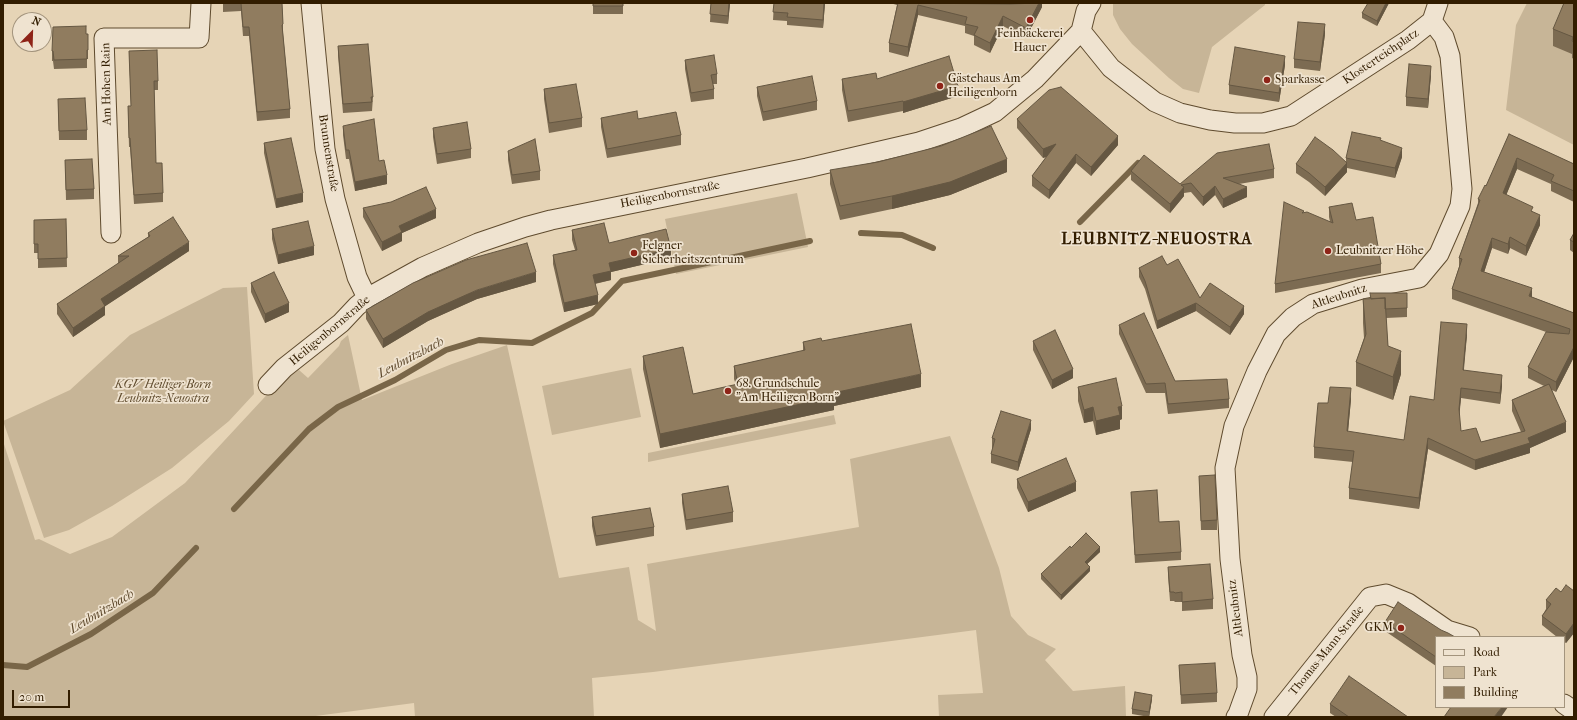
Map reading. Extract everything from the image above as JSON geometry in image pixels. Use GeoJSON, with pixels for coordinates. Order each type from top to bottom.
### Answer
{"type":"FeatureCollection","features":[{"type":"Feature","properties":{"kind":"street","name":"Am Hohen Rain"},"geometry":{"type":"LineString","coordinates":[[111,234],[104,38],[199,38],[201,3]]}},
{"type":"Feature","properties":{"kind":"street","name":"Brunnenstraße"},"geometry":{"type":"LineString","coordinates":[[311,3],[325,149],[335,199],[357,277],[367,298]]}},
{"type":"Feature","properties":{"kind":"street"},"geometry":{"type":"LineString","coordinates":[[1432,21],[1438,3]]}},
{"type":"Feature","properties":{"kind":"street"},"geometry":{"type":"LineString","coordinates":[[1081,31],[1082,6]]}},
{"type":"Feature","properties":{"kind":"street","name":"Klosterteichplatz"},"geometry":{"type":"LineString","coordinates":[[1081,31],[1111,68],[1155,102],[1180,113],[1235,124],[1263,123],[1291,116],[1408,40],[1432,21]]}},
{"type":"Feature","properties":{"kind":"street","name":"Altleubnitz"},"geometry":{"type":"LineString","coordinates":[[1236,717],[1247,689],[1247,677],[1242,654],[1230,559],[1225,468],[1234,426],[1257,371],[1276,334],[1293,317],[1313,304],[1362,289],[1419,278],[1439,254],[1460,206],[1462,189],[1450,56],[1444,37],[1432,21]]}},
{"type":"Feature","properties":{"kind":"street","name":"Heiligenbornstraße"},"geometry":{"type":"LineString","coordinates":[[268,385],[284,368],[347,318],[357,306],[367,298],[423,267],[478,243],[551,220],[807,168],[911,144],[961,128],[995,112],[1035,79],[1081,31]]}},
{"type":"Feature","properties":{"kind":"street","name":"Thomas-Mann-Straße"},"geometry":{"type":"LineString","coordinates":[[1274,717],[1370,597],[1386,594],[1408,603],[1447,630],[1467,636]]}},
{"type":"Feature","properties":{"kind":"street"},"geometry":{"type":"LineString","coordinates":[[1565,705],[1574,711]]}},
{"type":"Feature","properties":{"kind":"green space"},"geometry":{"type":"Polygon","coordinates":[[[1113,3],[1265,3],[1265,5],[1212,47],[1199,93],[1183,89],[1132,44],[1120,29],[1113,15],[1113,3]]]}},
{"type":"Feature","properties":{"kind":"green space"},"geometry":{"type":"Polygon","coordinates":[[[1527,3],[1574,3],[1574,145],[1506,110],[1516,25],[1527,3]]]}},
{"type":"Feature","properties":{"kind":"green space"},"geometry":{"type":"Polygon","coordinates":[[[797,193],[808,247],[676,274],[665,219],[797,193]]]}},
{"type":"Feature","properties":{"kind":"green space","name":"KGV Heiliger Born Leubnitz-Neuostra"},"geometry":{"type":"Polygon","coordinates":[[[247,287],[254,394],[229,421],[172,468],[112,506],[69,530],[44,538],[3,421],[70,390],[130,335],[223,288],[247,287]]]}},
{"type":"Feature","properties":{"kind":"green space"},"geometry":{"type":"Polygon","coordinates":[[[348,335],[362,400],[452,364],[507,345],[559,578],[629,567],[638,620],[656,631],[647,564],[859,527],[850,459],[950,436],[999,568],[1011,616],[1028,635],[1056,649],[1045,660],[1073,691],[1125,686],[1126,717],[939,717],[938,695],[983,693],[976,630],[653,672],[592,678],[594,717],[415,717],[414,703],[308,717],[3,717],[3,441],[35,540],[39,539],[70,554],[112,537],[185,483],[288,372],[291,375],[299,370],[308,378],[348,335]]]}},
{"type":"Feature","properties":{"kind":"green space"},"geometry":{"type":"Polygon","coordinates":[[[631,368],[641,417],[552,435],[542,386],[631,368]]]}},
{"type":"Feature","properties":{"kind":"green space"},"geometry":{"type":"Polygon","coordinates":[[[834,415],[836,424],[648,462],[648,453],[834,415]]]}},
{"type":"Feature","properties":{"kind":"building"},"geometry":{"type":"Polygon","coordinates":[[[241,3],[282,3],[282,25],[290,109],[257,112],[249,27],[243,27],[241,3]]]}},
{"type":"Feature","properties":{"kind":"building"},"geometry":{"type":"Polygon","coordinates":[[[593,3],[623,3],[623,6],[593,6],[593,3]]]}},
{"type":"Feature","properties":{"kind":"building"},"geometry":{"type":"Polygon","coordinates":[[[711,3],[729,3],[728,16],[710,14],[711,3]]]}},
{"type":"Feature","properties":{"kind":"building"},"geometry":{"type":"Polygon","coordinates":[[[774,3],[824,3],[823,20],[787,17],[788,13],[773,12],[774,3]]]}},
{"type":"Feature","properties":{"kind":"building"},"geometry":{"type":"Polygon","coordinates":[[[898,3],[1039,3],[1026,28],[1003,16],[990,43],[974,35],[978,27],[965,24],[967,17],[918,5],[908,47],[889,43],[898,3]]]}},
{"type":"Feature","properties":{"kind":"building"},"geometry":{"type":"Polygon","coordinates":[[[1368,3],[1386,3],[1377,21],[1362,13],[1368,3]]]}},
{"type":"Feature","properties":{"kind":"building"},"geometry":{"type":"Polygon","coordinates":[[[1564,3],[1574,3],[1574,42],[1572,41],[1573,37],[1553,29],[1564,3]]]}},
{"type":"Feature","properties":{"kind":"building"},"geometry":{"type":"Polygon","coordinates":[[[1298,22],[1325,24],[1320,62],[1294,59],[1298,22]]]}},
{"type":"Feature","properties":{"kind":"building"},"geometry":{"type":"Polygon","coordinates":[[[86,26],[86,34],[88,34],[87,59],[54,60],[52,51],[53,27],[86,26]]]}},
{"type":"Feature","properties":{"kind":"building"},"geometry":{"type":"Polygon","coordinates":[[[368,44],[373,97],[371,97],[372,102],[343,104],[338,46],[368,44]]]}},
{"type":"Feature","properties":{"kind":"building"},"geometry":{"type":"Polygon","coordinates":[[[1235,47],[1285,56],[1279,93],[1229,85],[1235,47]]]}},
{"type":"Feature","properties":{"kind":"building"},"geometry":{"type":"Polygon","coordinates":[[[157,50],[158,81],[154,81],[156,163],[162,163],[163,193],[134,195],[129,138],[128,106],[131,106],[129,51],[157,50]]]}},
{"type":"Feature","properties":{"kind":"building"},"geometry":{"type":"Polygon","coordinates":[[[714,55],[717,74],[711,75],[714,89],[691,93],[685,60],[714,55]]]}},
{"type":"Feature","properties":{"kind":"building"},"geometry":{"type":"Polygon","coordinates":[[[949,56],[958,86],[903,102],[848,111],[842,79],[876,73],[877,79],[949,56]]]}},
{"type":"Feature","properties":{"kind":"building"},"geometry":{"type":"Polygon","coordinates":[[[1409,64],[1431,66],[1428,99],[1406,97],[1409,64]]]}},
{"type":"Feature","properties":{"kind":"building"},"geometry":{"type":"Polygon","coordinates":[[[812,76],[817,101],[763,112],[757,87],[812,76]]]}},
{"type":"Feature","properties":{"kind":"building"},"geometry":{"type":"Polygon","coordinates":[[[576,84],[582,118],[549,123],[544,89],[576,84]]]}},
{"type":"Feature","properties":{"kind":"building"},"geometry":{"type":"Polygon","coordinates":[[[1061,87],[1118,136],[1091,167],[1076,154],[1049,190],[1032,176],[1056,144],[1043,149],[1017,119],[1049,90],[1061,87]]]}},
{"type":"Feature","properties":{"kind":"building"},"geometry":{"type":"Polygon","coordinates":[[[85,98],[87,130],[59,131],[58,99],[85,98]]]}},
{"type":"Feature","properties":{"kind":"building"},"geometry":{"type":"Polygon","coordinates":[[[637,111],[638,119],[676,112],[681,135],[607,149],[601,118],[637,111]]]}},
{"type":"Feature","properties":{"kind":"building"},"geometry":{"type":"Polygon","coordinates":[[[374,119],[379,161],[384,160],[387,175],[355,182],[349,150],[346,150],[343,126],[374,119]]]}},
{"type":"Feature","properties":{"kind":"building"},"geometry":{"type":"Polygon","coordinates":[[[467,122],[471,149],[437,154],[433,128],[467,122]]]}},
{"type":"Feature","properties":{"kind":"building"},"geometry":{"type":"Polygon","coordinates":[[[991,126],[1007,159],[950,182],[892,196],[840,206],[830,170],[878,162],[941,146],[991,126]]]}},
{"type":"Feature","properties":{"kind":"building"},"geometry":{"type":"Polygon","coordinates":[[[1352,132],[1381,138],[1380,140],[1402,148],[1395,168],[1346,158],[1352,132]]]}},
{"type":"Feature","properties":{"kind":"building"},"geometry":{"type":"Polygon","coordinates":[[[1509,134],[1574,164],[1574,191],[1551,181],[1554,175],[1517,158],[1503,193],[1533,207],[1531,211],[1540,215],[1526,246],[1510,237],[1508,244],[1492,238],[1481,271],[1532,288],[1529,296],[1574,313],[1574,347],[1556,382],[1528,367],[1546,332],[1569,334],[1570,329],[1452,289],[1462,259],[1459,258],[1480,200],[1478,199],[1485,185],[1486,186],[1509,134]]]}},
{"type":"Feature","properties":{"kind":"building"},"geometry":{"type":"Polygon","coordinates":[[[1315,137],[1333,150],[1347,163],[1325,187],[1296,164],[1315,137]]]}},
{"type":"Feature","properties":{"kind":"building"},"geometry":{"type":"Polygon","coordinates":[[[291,138],[303,193],[276,199],[264,143],[291,138]]]}},
{"type":"Feature","properties":{"kind":"building"},"geometry":{"type":"Polygon","coordinates":[[[535,139],[540,171],[512,175],[508,151],[535,139]]]}},
{"type":"Feature","properties":{"kind":"building"},"geometry":{"type":"Polygon","coordinates":[[[1269,144],[1274,169],[1223,178],[1247,187],[1223,199],[1215,186],[1203,197],[1191,183],[1181,185],[1184,187],[1170,204],[1131,171],[1144,155],[1180,184],[1217,153],[1269,144]]]}},
{"type":"Feature","properties":{"kind":"building"},"geometry":{"type":"Polygon","coordinates":[[[92,159],[94,189],[66,190],[65,160],[92,159]]]}},
{"type":"Feature","properties":{"kind":"building"},"geometry":{"type":"Polygon","coordinates":[[[426,187],[436,209],[399,226],[402,232],[382,242],[363,208],[391,202],[426,187]]]}},
{"type":"Feature","properties":{"kind":"building","name":"Leubnitzer Höhe"},"geometry":{"type":"Polygon","coordinates":[[[1284,202],[1304,211],[1302,213],[1307,212],[1333,223],[1329,207],[1352,203],[1356,220],[1373,217],[1381,264],[1275,284],[1284,202]]]}},
{"type":"Feature","properties":{"kind":"building"},"geometry":{"type":"Polygon","coordinates":[[[173,217],[189,242],[101,299],[105,306],[73,328],[57,304],[129,256],[118,256],[150,236],[148,233],[173,217]]]}},
{"type":"Feature","properties":{"kind":"building"},"geometry":{"type":"Polygon","coordinates":[[[66,219],[67,258],[38,259],[38,244],[34,244],[34,220],[66,219]]]}},
{"type":"Feature","properties":{"kind":"building"},"geometry":{"type":"Polygon","coordinates":[[[308,221],[314,246],[278,255],[272,229],[308,221]]]}},
{"type":"Feature","properties":{"kind":"building"},"geometry":{"type":"Polygon","coordinates":[[[604,223],[609,243],[666,229],[671,249],[609,263],[611,271],[593,275],[598,295],[564,303],[553,255],[577,250],[572,230],[604,223]]]}},
{"type":"Feature","properties":{"kind":"building"},"geometry":{"type":"Polygon","coordinates":[[[1574,233],[1574,242],[1570,240],[1574,233]]]}},
{"type":"Feature","properties":{"kind":"building"},"geometry":{"type":"Polygon","coordinates":[[[527,243],[536,272],[477,290],[428,312],[383,339],[366,310],[413,283],[466,260],[527,243]]]}},
{"type":"Feature","properties":{"kind":"building"},"geometry":{"type":"Polygon","coordinates":[[[1162,256],[1167,265],[1178,259],[1200,298],[1210,283],[1244,306],[1230,327],[1196,303],[1157,321],[1145,281],[1139,268],[1162,256]]]}},
{"type":"Feature","properties":{"kind":"building"},"geometry":{"type":"Polygon","coordinates":[[[274,272],[289,303],[265,314],[251,283],[274,272]]]}},
{"type":"Feature","properties":{"kind":"building"},"geometry":{"type":"Polygon","coordinates":[[[1370,293],[1407,293],[1407,308],[1385,309],[1385,298],[1371,299],[1370,293]]]}},
{"type":"Feature","properties":{"kind":"building"},"geometry":{"type":"Polygon","coordinates":[[[1385,298],[1388,346],[1401,351],[1393,377],[1356,362],[1366,334],[1363,299],[1385,298]]]}},
{"type":"Feature","properties":{"kind":"building"},"geometry":{"type":"Polygon","coordinates":[[[1144,313],[1175,381],[1227,379],[1229,399],[1168,404],[1165,383],[1146,384],[1119,325],[1144,313]]]}},
{"type":"Feature","properties":{"kind":"building"},"geometry":{"type":"Polygon","coordinates":[[[1441,322],[1467,324],[1463,370],[1502,375],[1500,393],[1461,388],[1459,409],[1461,431],[1476,428],[1481,442],[1525,431],[1512,400],[1549,384],[1566,422],[1528,438],[1530,443],[1475,460],[1428,438],[1419,498],[1349,488],[1354,451],[1314,447],[1318,403],[1328,403],[1330,387],[1351,388],[1347,431],[1404,440],[1410,396],[1434,400],[1441,322]]]}},
{"type":"Feature","properties":{"kind":"building"},"geometry":{"type":"Polygon","coordinates":[[[911,324],[921,374],[833,393],[834,397],[660,434],[643,356],[683,347],[693,394],[738,384],[734,366],[805,350],[803,342],[821,338],[822,341],[911,324]]]}},
{"type":"Feature","properties":{"kind":"building"},"geometry":{"type":"Polygon","coordinates":[[[1055,330],[1073,369],[1052,380],[1033,341],[1055,330]]]}},
{"type":"Feature","properties":{"kind":"building"},"geometry":{"type":"Polygon","coordinates":[[[1116,378],[1122,406],[1118,407],[1120,415],[1096,421],[1093,407],[1084,410],[1078,387],[1116,378]]]}},
{"type":"Feature","properties":{"kind":"building"},"geometry":{"type":"Polygon","coordinates":[[[1001,411],[1031,420],[1018,462],[991,454],[995,439],[992,438],[1001,411]]]}},
{"type":"Feature","properties":{"kind":"building"},"geometry":{"type":"Polygon","coordinates":[[[1066,458],[1076,482],[1028,502],[1017,479],[1066,458]]]}},
{"type":"Feature","properties":{"kind":"building"},"geometry":{"type":"Polygon","coordinates":[[[1215,475],[1217,520],[1201,521],[1199,476],[1215,475]]]}},
{"type":"Feature","properties":{"kind":"building"},"geometry":{"type":"Polygon","coordinates":[[[728,486],[733,512],[686,520],[682,494],[728,486]]]}},
{"type":"Feature","properties":{"kind":"building"},"geometry":{"type":"Polygon","coordinates":[[[1157,490],[1159,522],[1179,521],[1181,552],[1135,555],[1131,492],[1157,490]]]}},
{"type":"Feature","properties":{"kind":"building"},"geometry":{"type":"Polygon","coordinates":[[[650,508],[654,527],[596,536],[592,517],[650,508]]]}},
{"type":"Feature","properties":{"kind":"building"},"geometry":{"type":"Polygon","coordinates":[[[1086,533],[1100,547],[1085,562],[1090,567],[1061,595],[1041,574],[1086,533]]]}},
{"type":"Feature","properties":{"kind":"building"},"geometry":{"type":"Polygon","coordinates":[[[1210,564],[1213,599],[1182,602],[1182,592],[1170,592],[1168,567],[1210,564]]]}},
{"type":"Feature","properties":{"kind":"building"},"geometry":{"type":"Polygon","coordinates":[[[1566,585],[1574,591],[1574,623],[1566,634],[1542,616],[1551,604],[1546,600],[1556,588],[1561,592],[1566,585]]]}},
{"type":"Feature","properties":{"kind":"building"},"geometry":{"type":"Polygon","coordinates":[[[1398,602],[1441,630],[1453,636],[1435,636],[1435,656],[1385,622],[1398,602]]]}},
{"type":"Feature","properties":{"kind":"building"},"geometry":{"type":"Polygon","coordinates":[[[1215,663],[1217,693],[1181,695],[1179,665],[1215,663]]]}},
{"type":"Feature","properties":{"kind":"building"},"geometry":{"type":"Polygon","coordinates":[[[1349,676],[1408,717],[1349,717],[1330,704],[1349,676]]]}},
{"type":"Feature","properties":{"kind":"building"},"geometry":{"type":"Polygon","coordinates":[[[1135,692],[1152,695],[1149,712],[1132,709],[1135,692]]]}},
{"type":"Feature","properties":{"kind":"building"},"geometry":{"type":"Polygon","coordinates":[[[1450,708],[1501,708],[1494,717],[1444,717],[1450,708]]]}},
{"type":"Feature","properties":{"kind":"waterway","name":"Leubnitzbach"},"geometry":{"type":"LineString","coordinates":[[1080,222],[1138,163]]}},
{"type":"Feature","properties":{"kind":"waterway","name":"Leubnitzbach"},"geometry":{"type":"LineString","coordinates":[[861,233],[902,235],[933,248]]}},
{"type":"Feature","properties":{"kind":"waterway","name":"Leubnitzbach"},"geometry":{"type":"LineString","coordinates":[[234,509],[309,429],[338,407],[395,380],[446,350],[479,340],[532,343],[592,313],[622,281],[810,241]]}},
{"type":"Feature","properties":{"kind":"waterway","name":"Leubnitzbach"},"geometry":{"type":"LineString","coordinates":[[3,665],[27,667],[91,634],[153,593],[196,548]]}},
{"type":"Feature","properties":{"kind":"place","name":"Feinbäckerei Hauer"},"geometry":{"type":"Point","coordinates":[1030,20]}},
{"type":"Feature","properties":{"kind":"place","name":"Sparkasse"},"geometry":{"type":"Point","coordinates":[1267,80]}},
{"type":"Feature","properties":{"kind":"place","name":"Gästehaus Am Heiligenborn"},"geometry":{"type":"Point","coordinates":[940,86]}},
{"type":"Feature","properties":{"kind":"place","name":"Leubnitzer Höhe"},"geometry":{"type":"Point","coordinates":[1328,251]}},
{"type":"Feature","properties":{"kind":"place","name":"Felgner Sicherheitszentrum"},"geometry":{"type":"Point","coordinates":[634,253]}},
{"type":"Feature","properties":{"kind":"place","name":"68. Grundschule \"Am Heiligen Born\""},"geometry":{"type":"Point","coordinates":[728,391]}},
{"type":"Feature","properties":{"kind":"place","name":"GKM"},"geometry":{"type":"Point","coordinates":[1401,628]}},
{"type":"Feature","properties":{"kind":"district","name":"LEUBNITZ-NEUOSTRA"},"geometry":{"type":"Point","coordinates":[1157,240]}}]}
